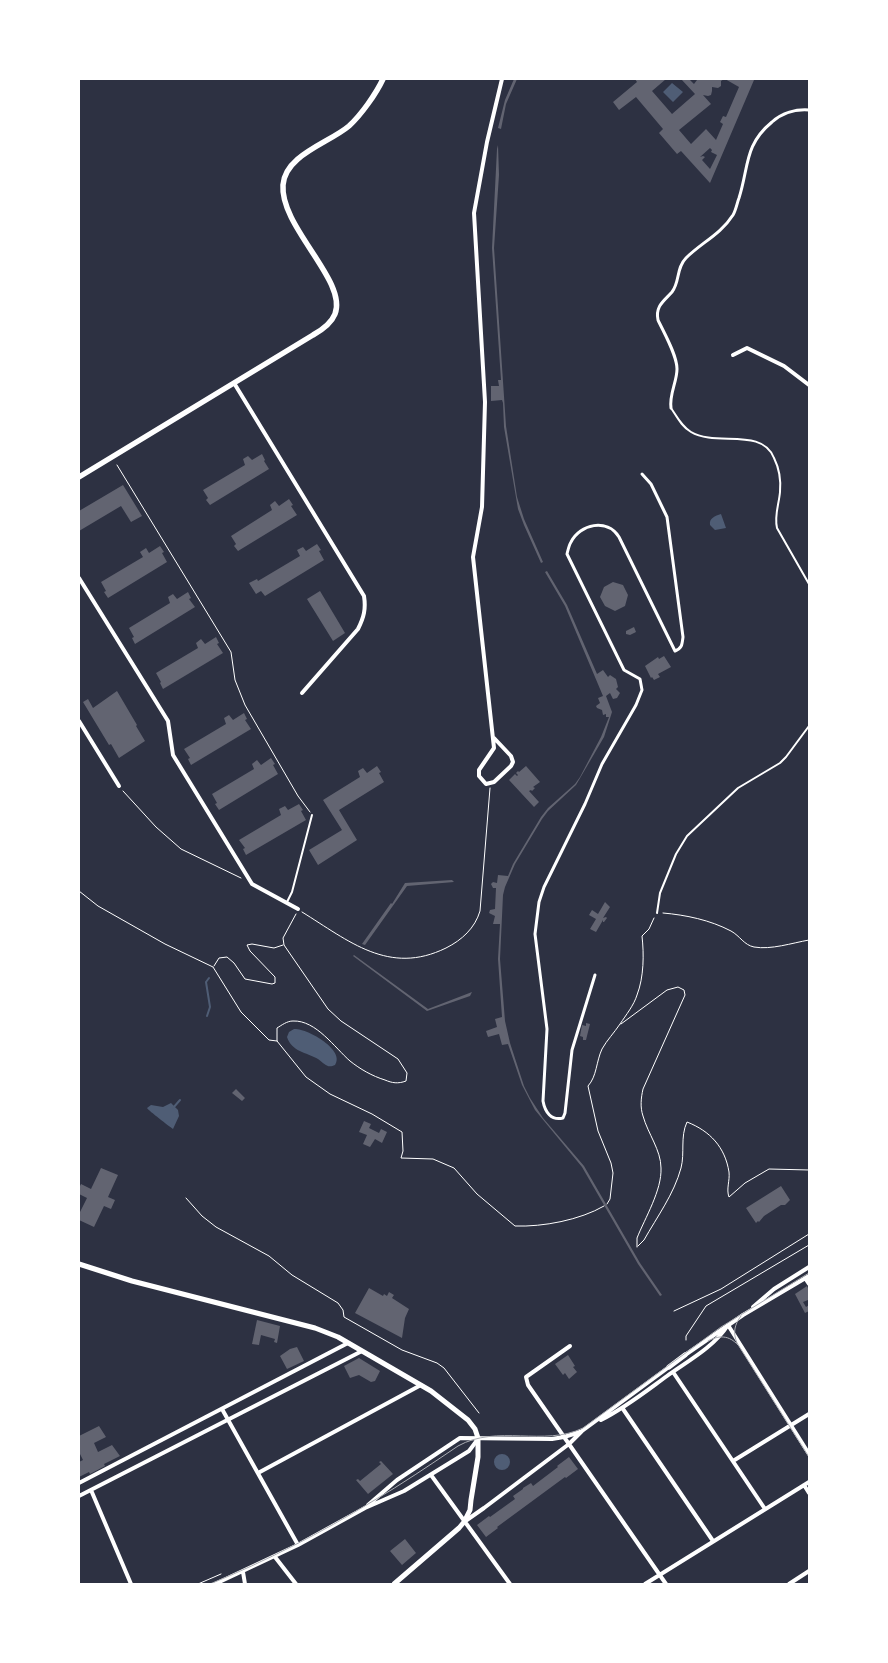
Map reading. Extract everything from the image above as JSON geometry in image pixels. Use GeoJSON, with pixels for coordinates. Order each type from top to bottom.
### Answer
{"type":"FeatureCollection","features":[{"type":"Feature","properties":{"kind":"main road"},"geometry":{"type":"LineString","coordinates":[[79,477],[322,329],[330,322],[335,314],[337,305],[333,287],[290,216],[285,202],[283,184],[285,175],[295,162],[349,126],[360,113],[383,79]]}},
{"type":"Feature","properties":{"kind":"street"},"geometry":{"type":"LineString","coordinates":[[494,738],[511,756],[513,762],[511,766],[494,782],[486,784],[479,776],[479,770],[494,748],[494,738],[473,557],[482,507],[485,402],[474,213],[487,142],[502,79]]}},
{"type":"Feature","properties":{"kind":"street"},"geometry":{"type":"LineString","coordinates":[[671,408],[670,400],[677,367],[658,320],[658,310],[660,305],[673,291],[680,266],[685,259],[715,235],[733,214],[742,189],[749,151],[756,138],[764,128],[782,114],[809,110]]}},
{"type":"Feature","properties":{"kind":"street"},"geometry":{"type":"LineString","coordinates":[[733,355],[747,348],[784,366],[809,385]]}},
{"type":"Feature","properties":{"kind":"street"},"geometry":{"type":"LineString","coordinates":[[234,383],[364,596],[366,606],[364,616],[358,629],[302,693]]}},
{"type":"Feature","properties":{"kind":"street"},"geometry":{"type":"LineString","coordinates":[[595,975],[572,1050],[565,1113],[563,1118],[557,1120],[552,1118],[544,1109],[543,1101],[547,1029],[535,934],[539,902],[544,887],[570,836],[602,764],[636,705],[642,690],[640,679],[624,670],[567,554],[570,542],[579,532],[590,526],[606,526],[616,534],[675,652],[682,647],[667,517],[651,484],[642,474]]}},
{"type":"Feature","properties":{"kind":"street"},"geometry":{"type":"LineString","coordinates":[[79,578],[168,721],[173,755],[252,884],[298,909]]}},
{"type":"Feature","properties":{"kind":"street"},"geometry":{"type":"LineString","coordinates":[[79,721],[119,786]]}},
{"type":"Feature","properties":{"kind":"street"},"geometry":{"type":"LineString","coordinates":[[79,1264],[132,1281],[315,1328],[338,1336],[421,1385],[468,1420],[475,1429],[479,1439],[470,1510],[459,1528],[396,1583]]}},
{"type":"Feature","properties":{"kind":"street"},"geometry":{"type":"LineString","coordinates":[[743,1315],[774,1289],[809,1267]]}},
{"type":"Feature","properties":{"kind":"street"},"geometry":{"type":"LineString","coordinates":[[592,1425],[685,1355],[743,1315],[807,1277],[809,1284]]}},
{"type":"Feature","properties":{"kind":"street"},"geometry":{"type":"LineString","coordinates":[[365,1508],[397,1480],[454,1441],[465,1437],[479,1439],[564,1438],[582,1431],[623,1409],[708,1347],[724,1332],[728,1325]]}},
{"type":"Feature","properties":{"kind":"street"},"geometry":{"type":"LineString","coordinates":[[728,1325],[809,1454]]}},
{"type":"Feature","properties":{"kind":"street"},"geometry":{"type":"LineString","coordinates":[[79,1483],[348,1343]]}},
{"type":"Feature","properties":{"kind":"street"},"geometry":{"type":"LineString","coordinates":[[570,1346],[526,1377],[528,1385],[666,1584]]}},
{"type":"Feature","properties":{"kind":"street"},"geometry":{"type":"LineString","coordinates":[[79,1496],[362,1351]]}},
{"type":"Feature","properties":{"kind":"street"},"geometry":{"type":"LineString","coordinates":[[673,1372],[765,1509]]}},
{"type":"Feature","properties":{"kind":"street"},"geometry":{"type":"LineString","coordinates":[[258,1473],[421,1385]]}},
{"type":"Feature","properties":{"kind":"street"},"geometry":{"type":"LineString","coordinates":[[222,1409],[298,1545]]}},
{"type":"Feature","properties":{"kind":"street"},"geometry":{"type":"LineString","coordinates":[[623,1409],[714,1541]]}},
{"type":"Feature","properties":{"kind":"street"},"geometry":{"type":"LineString","coordinates":[[733,1461],[809,1414]]}},
{"type":"Feature","properties":{"kind":"street"},"geometry":{"type":"LineString","coordinates":[[464,1522],[569,1444],[582,1431]]}},
{"type":"Feature","properties":{"kind":"street"},"geometry":{"type":"LineString","coordinates":[[215,1584],[275,1557],[365,1508],[404,1491],[469,1451],[479,1439]]}},
{"type":"Feature","properties":{"kind":"street"},"geometry":{"type":"LineString","coordinates":[[431,1475],[510,1584]]}},
{"type":"Feature","properties":{"kind":"street"},"geometry":{"type":"LineString","coordinates":[[645,1584],[809,1482]]}},
{"type":"Feature","properties":{"kind":"street"},"geometry":{"type":"LineString","coordinates":[[804,1484],[809,1493]]}},
{"type":"Feature","properties":{"kind":"street"},"geometry":{"type":"LineString","coordinates":[[91,1490],[131,1584]]}},
{"type":"Feature","properties":{"kind":"street"},"geometry":{"type":"LineString","coordinates":[[275,1557],[296,1584]]}},
{"type":"Feature","properties":{"kind":"street"},"geometry":{"type":"LineString","coordinates":[[789,1584],[809,1571]]}},
{"type":"Feature","properties":{"kind":"street"},"geometry":{"type":"LineString","coordinates":[[243,1572],[245,1584]]}},
{"type":"Feature","properties":{"kind":"lane"},"geometry":{"type":"LineString","coordinates":[[671,408],[684,426],[692,433],[712,439],[755,440],[772,453],[776,463],[780,485],[776,520],[777,528],[809,584]]}},
{"type":"Feature","properties":{"kind":"lane"},"geometry":{"type":"LineString","coordinates":[[657,913],[660,893],[676,854],[686,836],[738,788],[780,763],[809,726]]}},
{"type":"Feature","properties":{"kind":"lane"},"geometry":{"type":"LineString","coordinates":[[286,903],[292,892],[312,815]]}},
{"type":"Feature","properties":{"kind":"path"},"geometry":{"type":"LineString","coordinates":[[117,465],[231,652],[235,680],[245,705],[298,796],[312,815]]}},
{"type":"Feature","properties":{"kind":"path"},"geometry":{"type":"LineString","coordinates":[[119,786],[156,827],[181,848],[246,881]]}},
{"type":"Feature","properties":{"kind":"path"},"geometry":{"type":"LineString","coordinates":[[277,1042],[277,1028],[286,1022],[296,1021],[317,1030],[330,1040],[349,1060],[365,1072],[392,1083],[401,1083],[406,1081],[407,1078],[405,1068],[398,1059],[341,1021],[328,1009],[284,945],[283,938],[296,918],[298,909],[346,939],[384,957],[411,958],[423,956],[453,944],[465,936],[477,922],[480,911],[490,790]]}},
{"type":"Feature","properties":{"kind":"path"},"geometry":{"type":"LineString","coordinates":[[79,891],[98,906],[165,944],[213,967],[241,1012],[269,1040],[277,1042],[306,1077],[318,1087],[372,1114],[402,1132],[403,1151],[401,1158],[433,1159],[454,1168],[464,1177],[477,1194],[515,1226],[536,1226],[575,1218],[592,1213],[604,1206]]}},
{"type":"Feature","properties":{"kind":"path"},"geometry":{"type":"LineString","coordinates":[[607,1204],[610,1199],[613,1174],[611,1163],[598,1132],[588,1086],[594,1079],[604,1046],[620,1025],[638,992],[644,947],[642,936],[649,929],[657,913],[697,918],[733,932],[748,945],[754,947],[769,947],[809,940]]}},
{"type":"Feature","properties":{"kind":"path"},"geometry":{"type":"LineString","coordinates":[[213,967],[219,958],[227,957],[234,963],[245,979],[272,984],[275,982],[275,977],[250,951],[247,945],[252,944],[274,948],[284,945]]}},
{"type":"Feature","properties":{"kind":"path"},"geometry":{"type":"LineString","coordinates":[[620,1025],[667,990],[678,987],[684,990],[685,994],[643,1089],[640,1102],[643,1116],[654,1142],[661,1166],[661,1180],[637,1238],[637,1247],[644,1240],[676,1185],[682,1166],[683,1130],[687,1122],[705,1130],[716,1141],[725,1158],[729,1173],[729,1198],[745,1183],[769,1169],[808,1168],[809,1170]]}},
{"type":"Feature","properties":{"kind":"path"},"geometry":{"type":"LineString","coordinates":[[186,1198],[202,1216],[216,1227],[269,1256],[292,1275],[338,1303],[343,1310],[344,1317],[402,1350],[437,1363],[444,1368],[479,1413]]}},
{"type":"Feature","properties":{"kind":"path"},"geometry":{"type":"LineString","coordinates":[[674,1311],[721,1289],[809,1234]]}},
{"type":"Feature","properties":{"kind":"path"},"geometry":{"type":"LineString","coordinates":[[686,1340],[686,1336],[706,1306],[809,1245]]}},
{"type":"Feature","properties":{"kind":"path"},"geometry":{"type":"LineString","coordinates":[[198,1584],[221,1574]]}},
{"type":"Feature","properties":{"kind":"water"},"geometry":{"type":"Polygon","coordinates":[[[672,83],[683,92],[673,102],[663,92],[672,83]]]}},
{"type":"Feature","properties":{"kind":"water"},"geometry":{"type":"Polygon","coordinates":[[[721,514],[726,528],[715,530],[710,525],[710,521],[721,514]]]}},
{"type":"Feature","properties":{"kind":"water"},"geometry":{"type":"Polygon","coordinates":[[[294,1029],[307,1032],[324,1041],[335,1053],[337,1059],[335,1065],[328,1066],[318,1059],[292,1046],[287,1037],[289,1032],[294,1029]]]}},
{"type":"Feature","properties":{"kind":"water"},"geometry":{"type":"Polygon","coordinates":[[[171,1103],[178,1110],[179,1116],[173,1129],[147,1108],[151,1105],[163,1107],[171,1103]]]}},
{"type":"Feature","properties":{"kind":"water"},"geometry":{"type":"Polygon","coordinates":[[[502,1454],[509,1459],[510,1462],[505,1469],[502,1470],[495,1465],[494,1462],[499,1455],[502,1454]]]}},
{"type":"Feature","properties":{"kind":"building"},"geometry":{"type":"Polygon","coordinates":[[[514,79],[517,79],[506,104],[501,129],[498,128],[505,100],[514,79]]]}},
{"type":"Feature","properties":{"kind":"building"},"geometry":{"type":"Polygon","coordinates":[[[635,79],[666,79],[652,91],[672,114],[695,94],[681,79],[689,79],[694,84],[697,80],[696,79],[724,79],[721,81],[721,86],[718,88],[712,87],[711,95],[703,95],[711,104],[679,130],[691,144],[706,129],[716,140],[723,124],[720,122],[723,116],[726,117],[739,87],[725,79],[754,80],[710,183],[681,151],[677,154],[659,133],[663,129],[636,97],[619,110],[613,102],[637,82],[635,79]],[[710,148],[700,157],[705,157],[702,160],[710,169],[717,155],[711,152],[712,150],[710,148]]]}},
{"type":"Feature","properties":{"kind":"building"},"geometry":{"type":"Polygon","coordinates":[[[498,145],[499,175],[494,248],[506,426],[517,497],[524,519],[543,562],[541,563],[518,509],[504,427],[503,403],[502,400],[491,401],[491,386],[499,386],[498,380],[501,380],[492,248],[498,145]]]}},
{"type":"Feature","properties":{"kind":"building"},"geometry":{"type":"Polygon","coordinates":[[[262,454],[269,469],[210,505],[206,500],[208,498],[203,490],[245,465],[243,459],[248,456],[252,460],[262,454]]]}},
{"type":"Feature","properties":{"kind":"building"},"geometry":{"type":"Polygon","coordinates":[[[123,485],[142,516],[131,522],[121,506],[79,531],[79,511],[123,485]]]}},
{"type":"Feature","properties":{"kind":"building"},"geometry":{"type":"Polygon","coordinates":[[[289,499],[293,505],[291,506],[297,515],[238,551],[234,546],[236,544],[231,536],[272,510],[270,505],[275,501],[279,506],[289,499]]]}},
{"type":"Feature","properties":{"kind":"building"},"geometry":{"type":"Polygon","coordinates":[[[317,544],[321,550],[319,551],[324,560],[265,596],[261,591],[256,594],[249,583],[257,579],[258,581],[300,556],[297,550],[303,547],[306,551],[317,544]]]}},
{"type":"Feature","properties":{"kind":"building"},"geometry":{"type":"Polygon","coordinates":[[[160,546],[164,552],[162,553],[167,562],[108,598],[104,592],[106,591],[101,582],[143,557],[140,552],[146,548],[149,553],[160,546]]]}},
{"type":"Feature","properties":{"kind":"building"},"geometry":{"type":"Polygon","coordinates":[[[547,571],[567,605],[597,674],[603,670],[608,677],[610,675],[616,679],[618,687],[616,689],[620,693],[617,698],[613,699],[610,693],[606,696],[612,712],[604,737],[576,785],[548,811],[542,819],[515,864],[505,887],[503,895],[500,959],[505,1021],[510,1043],[524,1086],[530,1098],[543,1118],[584,1166],[640,1263],[662,1295],[660,1296],[638,1264],[582,1167],[535,1110],[522,1085],[508,1044],[502,1045],[499,1034],[488,1037],[486,1031],[497,1027],[495,1019],[502,1017],[498,959],[500,924],[493,924],[495,916],[489,913],[490,910],[495,909],[496,888],[493,888],[491,884],[493,882],[497,883],[498,875],[508,876],[513,864],[541,817],[548,808],[575,784],[580,777],[601,737],[609,717],[606,717],[606,714],[603,715],[602,710],[596,706],[600,703],[598,698],[603,696],[565,606],[545,572],[547,571]]]}},
{"type":"Feature","properties":{"kind":"building"},"geometry":{"type":"Polygon","coordinates":[[[613,582],[623,585],[628,595],[625,606],[615,611],[605,606],[600,597],[604,587],[613,582]]]}},
{"type":"Feature","properties":{"kind":"building"},"geometry":{"type":"Polygon","coordinates":[[[320,591],[345,633],[333,641],[307,599],[320,591]]]}},
{"type":"Feature","properties":{"kind":"building"},"geometry":{"type":"Polygon","coordinates":[[[188,592],[191,598],[189,599],[195,607],[135,644],[132,638],[134,637],[129,628],[170,603],[168,597],[173,594],[177,599],[188,592]]]}},
{"type":"Feature","properties":{"kind":"building"},"geometry":{"type":"Polygon","coordinates":[[[634,627],[636,632],[630,635],[626,634],[626,631],[634,627]]]}},
{"type":"Feature","properties":{"kind":"building"},"geometry":{"type":"Polygon","coordinates":[[[216,637],[219,643],[217,644],[223,653],[163,689],[156,673],[198,648],[196,643],[201,639],[205,644],[216,637]]]}},
{"type":"Feature","properties":{"kind":"building"},"geometry":{"type":"Polygon","coordinates":[[[664,656],[671,667],[658,674],[660,677],[654,680],[652,677],[651,678],[645,666],[658,657],[659,659],[664,656]]]}},
{"type":"Feature","properties":{"kind":"building"},"geometry":{"type":"Polygon","coordinates":[[[117,691],[145,741],[119,758],[111,744],[109,745],[83,702],[88,699],[93,708],[117,691]]]}},
{"type":"Feature","properties":{"kind":"building"},"geometry":{"type":"Polygon","coordinates":[[[244,713],[247,719],[245,720],[251,729],[191,765],[188,759],[190,758],[184,749],[226,724],[224,718],[229,715],[233,720],[244,713]]]}},
{"type":"Feature","properties":{"kind":"building"},"geometry":{"type":"Polygon","coordinates":[[[271,758],[275,764],[273,765],[278,774],[219,810],[215,804],[217,803],[212,794],[254,769],[252,764],[257,760],[261,765],[271,758]]]}},
{"type":"Feature","properties":{"kind":"building"},"geometry":{"type":"Polygon","coordinates":[[[377,766],[381,772],[379,773],[384,782],[339,810],[357,840],[318,865],[309,850],[342,830],[323,800],[360,777],[358,771],[363,768],[367,773],[377,766]]]}},
{"type":"Feature","properties":{"kind":"building"},"geometry":{"type":"Polygon","coordinates":[[[526,766],[540,782],[533,787],[535,788],[532,791],[529,791],[539,802],[534,807],[509,780],[515,774],[517,776],[518,775],[516,773],[526,766]]]}},
{"type":"Feature","properties":{"kind":"building"},"geometry":{"type":"Polygon","coordinates":[[[299,804],[303,810],[301,811],[306,820],[246,855],[243,849],[245,848],[239,840],[281,815],[279,809],[285,806],[288,810],[299,804]]]}},
{"type":"Feature","properties":{"kind":"building"},"geometry":{"type":"Polygon","coordinates":[[[452,880],[454,882],[407,886],[365,945],[362,944],[391,903],[392,904],[405,883],[452,880]]]}},
{"type":"Feature","properties":{"kind":"building"},"geometry":{"type":"Polygon","coordinates":[[[605,902],[610,907],[603,918],[607,918],[604,922],[603,920],[596,932],[590,929],[596,919],[589,915],[592,910],[598,914],[605,902]]]}},
{"type":"Feature","properties":{"kind":"building"},"geometry":{"type":"Polygon","coordinates":[[[354,955],[428,1009],[472,992],[470,996],[427,1011],[353,956],[354,955]]]}},
{"type":"Feature","properties":{"kind":"building"},"geometry":{"type":"Polygon","coordinates":[[[586,1023],[590,1024],[586,1040],[583,1040],[583,1037],[580,1036],[582,1025],[586,1026],[586,1023]]]}},
{"type":"Feature","properties":{"kind":"building"},"geometry":{"type":"Polygon","coordinates":[[[236,1089],[245,1098],[242,1101],[232,1093],[236,1089]]]}},
{"type":"Feature","properties":{"kind":"building"},"geometry":{"type":"Polygon","coordinates":[[[364,1121],[371,1124],[369,1128],[379,1133],[381,1129],[387,1132],[382,1143],[375,1139],[370,1147],[363,1144],[367,1135],[359,1132],[364,1121]]]}},
{"type":"Feature","properties":{"kind":"building"},"geometry":{"type":"Polygon","coordinates":[[[101,1168],[118,1175],[108,1197],[115,1200],[111,1209],[104,1206],[94,1227],[79,1220],[80,1212],[87,1198],[79,1194],[79,1188],[81,1184],[91,1189],[101,1168]]]}},
{"type":"Feature","properties":{"kind":"building"},"geometry":{"type":"Polygon","coordinates":[[[781,1186],[790,1200],[785,1205],[781,1205],[756,1223],[746,1208],[781,1186]]]}},
{"type":"Feature","properties":{"kind":"building"},"geometry":{"type":"Polygon","coordinates":[[[807,1286],[809,1290],[809,1303],[808,1300],[803,1302],[806,1307],[809,1305],[809,1311],[805,1313],[795,1294],[807,1286]]]}},
{"type":"Feature","properties":{"kind":"building"},"geometry":{"type":"Polygon","coordinates":[[[369,1288],[383,1296],[384,1294],[387,1296],[389,1292],[394,1295],[392,1298],[409,1309],[405,1318],[402,1338],[355,1313],[369,1288]]]}},
{"type":"Feature","properties":{"kind":"building"},"geometry":{"type":"Polygon","coordinates":[[[257,1320],[280,1326],[277,1343],[274,1342],[275,1339],[261,1335],[259,1345],[252,1344],[257,1320]]]}},
{"type":"Feature","properties":{"kind":"building"},"geometry":{"type":"Polygon","coordinates":[[[297,1347],[304,1361],[287,1369],[280,1356],[290,1349],[297,1347]]]}},
{"type":"Feature","properties":{"kind":"building"},"geometry":{"type":"Polygon","coordinates":[[[568,1355],[577,1372],[569,1379],[565,1373],[563,1375],[555,1364],[568,1355]]]}},
{"type":"Feature","properties":{"kind":"building"},"geometry":{"type":"Polygon","coordinates":[[[359,1358],[380,1371],[375,1381],[371,1382],[359,1375],[350,1378],[344,1366],[359,1358]]]}},
{"type":"Feature","properties":{"kind":"building"},"geometry":{"type":"Polygon","coordinates":[[[99,1426],[106,1437],[94,1443],[98,1452],[112,1445],[120,1456],[104,1464],[105,1466],[90,1474],[89,1472],[79,1477],[79,1462],[83,1460],[79,1452],[79,1436],[99,1426]]]}},
{"type":"Feature","properties":{"kind":"building"},"geometry":{"type":"Polygon","coordinates":[[[569,1457],[578,1469],[497,1527],[498,1528],[486,1537],[477,1525],[515,1499],[513,1496],[523,1488],[531,1483],[533,1486],[569,1457]]]}},
{"type":"Feature","properties":{"kind":"building"},"geometry":{"type":"Polygon","coordinates":[[[381,1461],[393,1474],[368,1494],[356,1480],[358,1479],[360,1481],[381,1464],[379,1462],[381,1461]]]}},
{"type":"Feature","properties":{"kind":"building"},"geometry":{"type":"Polygon","coordinates":[[[405,1539],[416,1553],[402,1565],[390,1551],[405,1539]]]}},
{"type":"Feature","properties":{"kind":"waterway"},"geometry":{"type":"LineString","coordinates":[[207,1016],[210,1007],[206,982],[209,978]]}},
{"type":"Feature","properties":{"kind":"waterway"},"geometry":{"type":"LineString","coordinates":[[173,1108],[180,1100]]}},
{"type":"Feature","properties":{"kind":"tram line"},"geometry":{"type":"LineString","coordinates":[[210,1584],[272,1556],[353,1513],[395,1488],[458,1446],[473,1440],[488,1437],[552,1436],[583,1428],[721,1327],[809,1273]]}},
{"type":"Feature","properties":{"kind":"tram line"},"geometry":{"type":"LineString","coordinates":[[741,1316],[735,1329],[737,1343],[809,1457]]}},
{"type":"Feature","properties":{"kind":"tram line"},"geometry":{"type":"LineString","coordinates":[[708,1341],[724,1337],[731,1339],[738,1345]]}}]}
